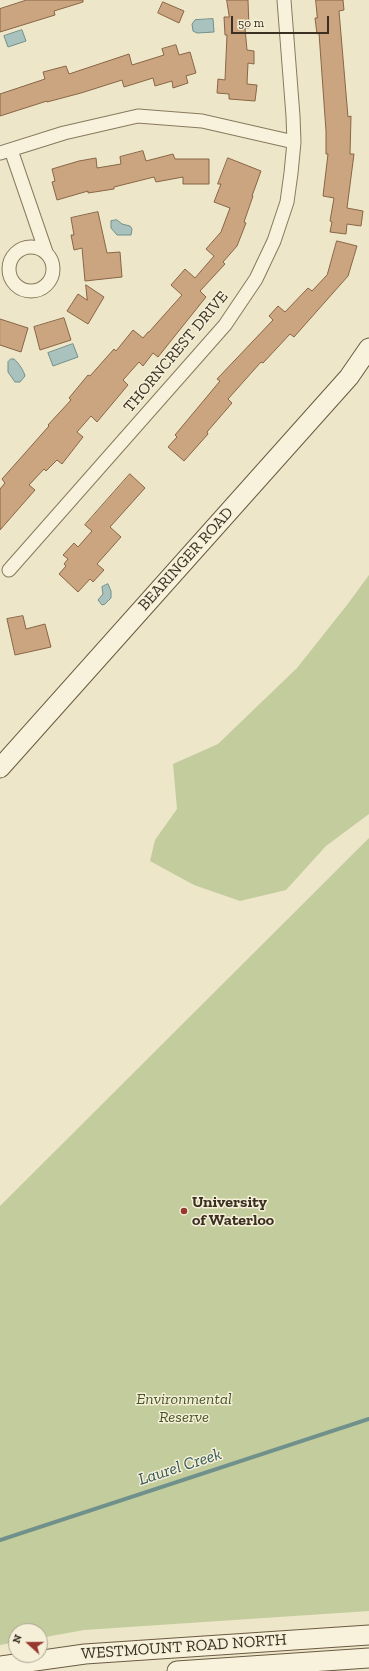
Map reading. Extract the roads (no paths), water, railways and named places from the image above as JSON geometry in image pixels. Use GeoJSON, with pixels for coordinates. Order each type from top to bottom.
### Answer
{"type":"FeatureCollection","features":[{"type":"Feature","properties":{"kind":"main road","name":"BEARINGER ROAD"},"geometry":{"type":"LineString","coordinates":[[0,768],[349,377],[369,348]]}},
{"type":"Feature","properties":{"kind":"main road","name":"WESTMOUNT ROAD NORTH"},"geometry":{"type":"LineString","coordinates":[[0,1666],[85,1654],[369,1635]]}},
{"type":"Feature","properties":{"kind":"main road","name":"WESTMOUNT ROAD NORTH"},"geometry":{"type":"LineString","coordinates":[[177,1671],[369,1658]]}},
{"type":"Feature","properties":{"kind":"street","name":"THORNCREST DRIVE"},"geometry":{"type":"LineString","coordinates":[[9,570],[225,325],[256,279],[274,241],[287,202],[294,142],[284,0]]}},
{"type":"Feature","properties":{"kind":"street"},"geometry":{"type":"LineString","coordinates":[[46,252],[6,151],[64,133],[138,116],[202,121],[294,142]]}},
{"type":"Feature","properties":{"kind":"water"},"geometry":{"type":"Polygon","coordinates":[[[213,19],[214,32],[197,33],[193,31],[192,24],[195,20],[213,19]]]}},
{"type":"Feature","properties":{"kind":"water"},"geometry":{"type":"Polygon","coordinates":[[[22,30],[26,41],[8,47],[4,36],[22,30]]]}},
{"type":"Feature","properties":{"kind":"water"},"geometry":{"type":"Polygon","coordinates":[[[117,220],[122,224],[130,226],[132,229],[131,235],[117,235],[111,228],[111,221],[117,220]]]}},
{"type":"Feature","properties":{"kind":"water"},"geometry":{"type":"Polygon","coordinates":[[[73,344],[78,357],[53,366],[48,353],[73,344]]]}},
{"type":"Feature","properties":{"kind":"water"},"geometry":{"type":"Polygon","coordinates":[[[11,359],[14,359],[17,362],[25,376],[20,382],[15,382],[8,372],[8,362],[11,359]]]}},
{"type":"Feature","properties":{"kind":"water"},"geometry":{"type":"Polygon","coordinates":[[[108,584],[111,591],[111,598],[102,605],[98,600],[103,594],[102,587],[108,584]]]}},
{"type":"Feature","properties":{"kind":"waterway","name":"Laurel Creek"},"geometry":{"type":"LineString","coordinates":[[0,1540],[369,1419]]}},
{"type":"Feature","properties":{"kind":"place","name":"University of Waterloo"},"geometry":{"type":"Point","coordinates":[184,1211]}},
{"type":"Feature","properties":{"kind":"park label","name":"Environmental Reserve"},"geometry":{"type":"Point","coordinates":[184,1408]}}]}
